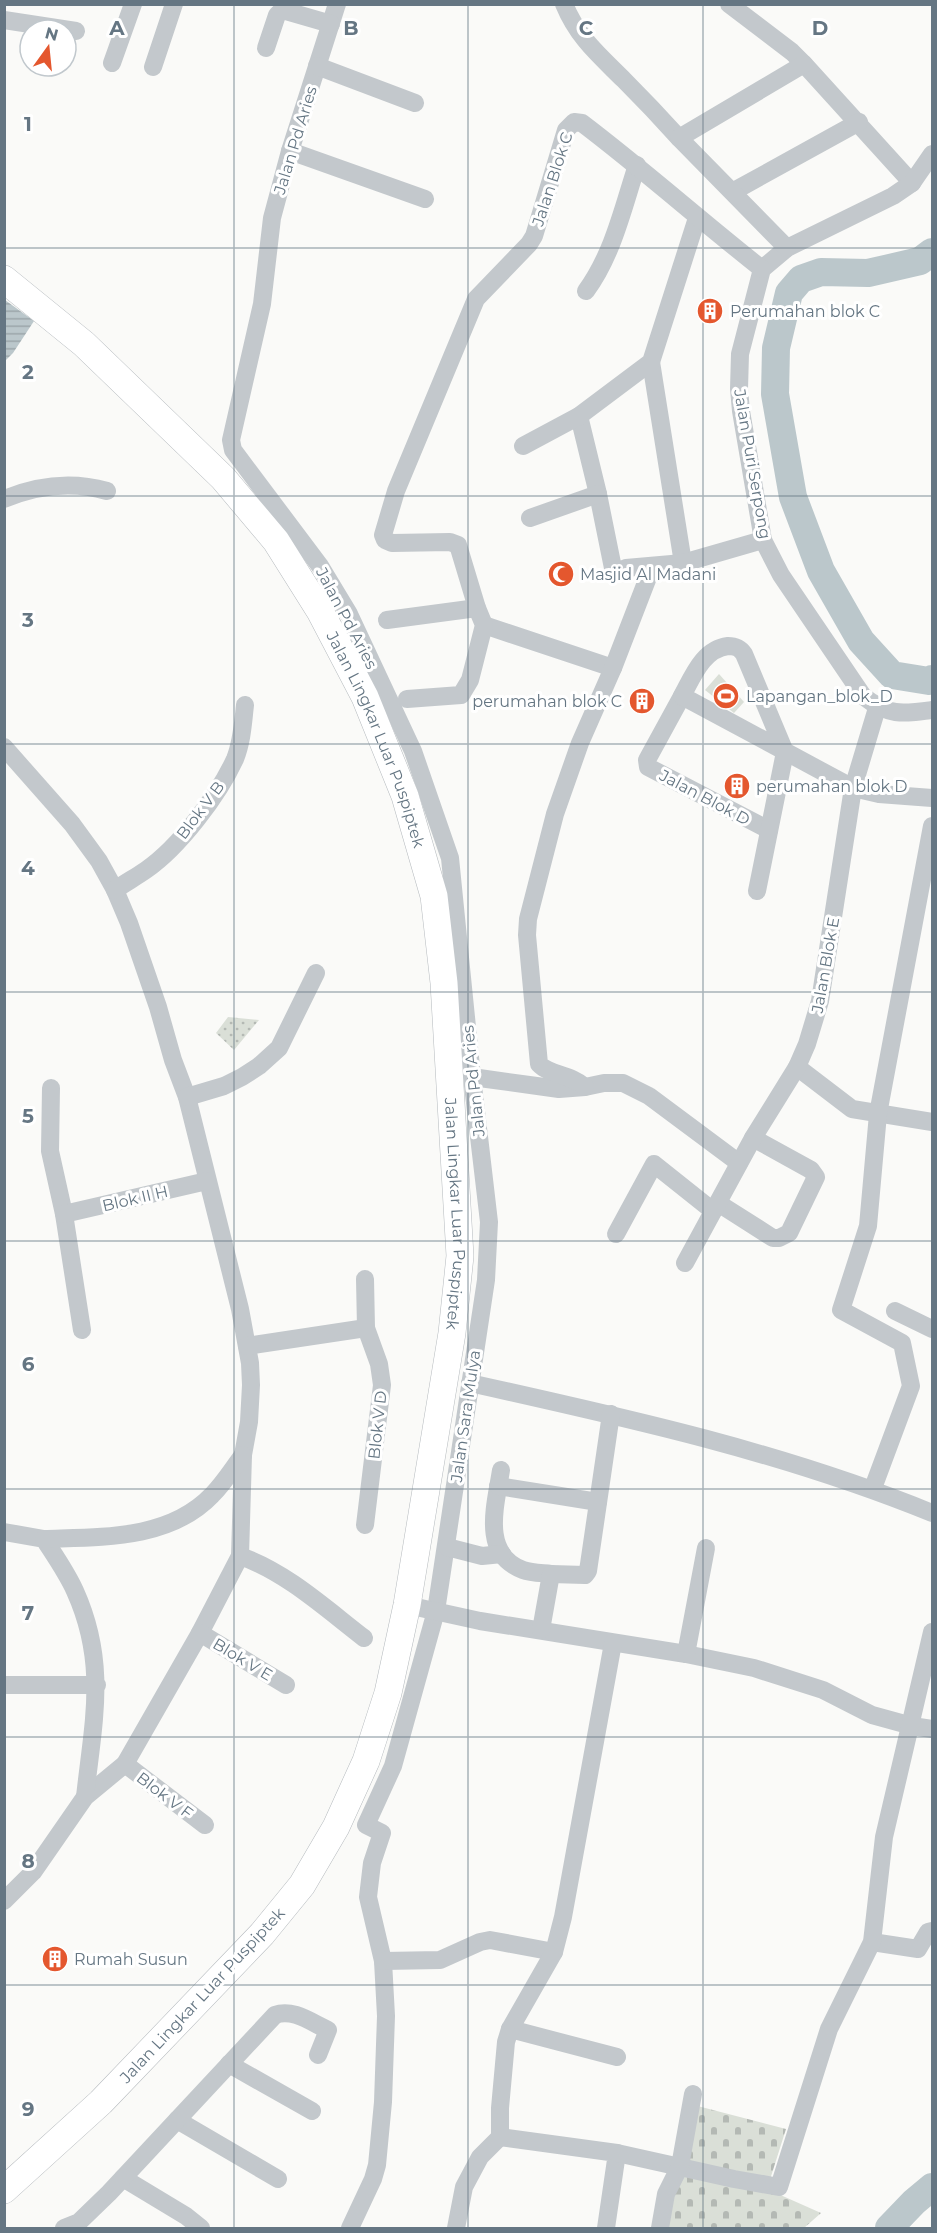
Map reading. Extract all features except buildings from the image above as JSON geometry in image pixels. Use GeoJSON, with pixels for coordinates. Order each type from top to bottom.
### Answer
{"type":"FeatureCollection","features":[{"type":"Feature","properties":{"kind":"main road","name":"Jalan Lingkar Luar Puspiptek"},"geometry":{"type":"LineString","coordinates":[[4,279],[84,344],[223,478],[276,541],[320,611],[365,697],[405,796],[436,907],[444,983],[460,1256],[452,1333],[407,1605],[388,1693],[366,1761],[336,1827],[302,1885],[262,1934],[109,2094],[4,2190]]}},
{"type":"Feature","properties":{"kind":"street"},"geometry":{"type":"LineString","coordinates":[[112,63],[133,4]]}},
{"type":"Feature","properties":{"kind":"street"},"geometry":{"type":"LineString","coordinates":[[153,67],[174,4]]}},
{"type":"Feature","properties":{"kind":"street","name":"Jalan Pd Aries"},"geometry":{"type":"LineString","coordinates":[[337,4],[290,151],[272,218],[262,304],[231,434],[232,445],[320,566],[349,614],[413,751],[450,858],[489,1222]]}},
{"type":"Feature","properties":{"kind":"street"},"geometry":{"type":"LineString","coordinates":[[564,4],[588,47],[656,111],[679,138],[787,248]]}},
{"type":"Feature","properties":{"kind":"street"},"geometry":{"type":"LineString","coordinates":[[729,4],[792,52],[859,122],[912,183]]}},
{"type":"Feature","properties":{"kind":"street"},"geometry":{"type":"LineString","coordinates":[[266,48],[277,15],[281,11],[331,24]]}},
{"type":"Feature","properties":{"kind":"street"},"geometry":{"type":"LineString","coordinates":[[679,138],[804,64]]}},
{"type":"Feature","properties":{"kind":"street"},"geometry":{"type":"LineString","coordinates":[[317,66],[415,103]]}},
{"type":"Feature","properties":{"kind":"street","name":"Jalan Blok C"},"geometry":{"type":"LineString","coordinates":[[477,608],[458,545],[392,543],[385,540],[383,535],[396,491],[476,299],[534,236],[566,130],[573,122],[582,123],[637,165],[697,218],[762,269]]}},
{"type":"Feature","properties":{"kind":"street"},"geometry":{"type":"LineString","coordinates":[[734,192],[859,122]]}},
{"type":"Feature","properties":{"kind":"street"},"geometry":{"type":"LineString","coordinates":[[290,151],[425,199]]}},
{"type":"Feature","properties":{"kind":"street"},"geometry":{"type":"LineString","coordinates":[[762,269],[787,248],[893,196],[912,183],[933,154]]}},
{"type":"Feature","properties":{"kind":"street"},"geometry":{"type":"LineString","coordinates":[[586,291],[607,257],[637,165]]}},
{"type":"Feature","properties":{"kind":"street"},"geometry":{"type":"LineString","coordinates":[[683,563],[651,362],[697,218]]}},
{"type":"Feature","properties":{"kind":"street","name":"Jalan Puri Serpong"},"geometry":{"type":"LineString","coordinates":[[762,269],[740,354],[739,389],[763,540],[782,575],[854,686],[877,708]]}},
{"type":"Feature","properties":{"kind":"street"},"geometry":{"type":"LineString","coordinates":[[523,446],[579,416],[651,362]]}},
{"type":"Feature","properties":{"kind":"street"},"geometry":{"type":"LineString","coordinates":[[579,416],[614,573],[626,568],[683,563],[763,540]]}},
{"type":"Feature","properties":{"kind":"street"},"geometry":{"type":"LineString","coordinates":[[4,499],[20,493],[70,484],[107,491]]}},
{"type":"Feature","properties":{"kind":"street"},"geometry":{"type":"LineString","coordinates":[[530,518],[598,494]]}},
{"type":"Feature","properties":{"kind":"street"},"geometry":{"type":"LineString","coordinates":[[585,1087],[575,1079],[545,1069],[539,1064],[526,935],[530,908],[555,814],[580,743],[613,668],[652,567]]}},
{"type":"Feature","properties":{"kind":"street"},"geometry":{"type":"LineString","coordinates":[[387,620],[477,608],[484,625],[470,680],[461,695],[407,699]]}},
{"type":"Feature","properties":{"kind":"street"},"geometry":{"type":"LineString","coordinates":[[484,625],[613,668]]}},
{"type":"Feature","properties":{"kind":"street"},"geometry":{"type":"LineString","coordinates":[[757,891],[785,752],[744,654],[734,646],[719,647],[696,670],[682,696],[785,752],[853,788],[879,794],[933,798]]}},
{"type":"Feature","properties":{"kind":"street","name":"Jalan Blok D"},"geometry":{"type":"LineString","coordinates":[[682,696],[647,760],[648,767],[769,830]]}},
{"type":"Feature","properties":{"kind":"street","name":"Blok V B"},"geometry":{"type":"LineString","coordinates":[[115,890],[147,870],[192,825],[208,804],[235,759],[240,742],[245,705]]}},
{"type":"Feature","properties":{"kind":"street"},"geometry":{"type":"LineString","coordinates":[[877,708],[903,714],[933,710]]}},
{"type":"Feature","properties":{"kind":"street","name":"Jalan Blok E"},"geometry":{"type":"LineString","coordinates":[[684,1263],[753,1138],[797,1067],[807,1044],[820,1001],[853,788],[877,708]]}},
{"type":"Feature","properties":{"kind":"street"},"geometry":{"type":"LineString","coordinates":[[4,747],[72,824],[99,861],[129,923],[159,1007],[173,1059],[187,1097],[240,1309],[251,1385],[249,1422],[243,1455],[240,1556],[200,1633],[125,1764],[85,1797],[33,1872],[4,1901]]}},
{"type":"Feature","properties":{"kind":"street"},"geometry":{"type":"LineString","coordinates":[[873,1488],[911,1386],[902,1343],[841,1310],[868,1226],[878,1114],[928,880],[933,826]]}},
{"type":"Feature","properties":{"kind":"street"},"geometry":{"type":"LineString","coordinates":[[187,1097],[224,1086],[242,1077],[259,1066],[279,1048],[316,973]]}},
{"type":"Feature","properties":{"kind":"street"},"geometry":{"type":"LineString","coordinates":[[797,1067],[852,1109],[933,1122]]}},
{"type":"Feature","properties":{"kind":"street"},"geometry":{"type":"LineString","coordinates":[[472,1077],[560,1089],[614,1082],[623,1083],[640,1090],[739,1163]]}},
{"type":"Feature","properties":{"kind":"street"},"geometry":{"type":"LineString","coordinates":[[51,1088],[50,1152],[64,1214],[82,1330]]}},
{"type":"Feature","properties":{"kind":"street"},"geometry":{"type":"LineString","coordinates":[[616,1234],[654,1164],[715,1207],[773,1238],[789,1233],[816,1177],[811,1170],[753,1138]]}},
{"type":"Feature","properties":{"kind":"street","name":"Blok II H"},"geometry":{"type":"LineString","coordinates":[[64,1214],[207,1181]]}},
{"type":"Feature","properties":{"kind":"street","name":"Jalan Sara Mulya"},"geometry":{"type":"LineString","coordinates":[[382,1961],[368,1897],[372,1863],[382,1833],[366,1825],[393,1766],[436,1611],[486,1280],[489,1222]]}},
{"type":"Feature","properties":{"kind":"street","name":"Blok V D"},"geometry":{"type":"LineString","coordinates":[[365,1279],[366,1328],[379,1364],[382,1385],[365,1525]]}},
{"type":"Feature","properties":{"kind":"street"},"geometry":{"type":"LineString","coordinates":[[895,1311],[933,1329]]}},
{"type":"Feature","properties":{"kind":"street"},"geometry":{"type":"LineString","coordinates":[[247,1346],[366,1328]]}},
{"type":"Feature","properties":{"kind":"street"},"geometry":{"type":"LineString","coordinates":[[470,1383],[611,1414],[800,1464],[873,1488],[933,1513]]}},
{"type":"Feature","properties":{"kind":"street"},"geometry":{"type":"LineString","coordinates":[[598,1502],[500,1478],[493,1524],[497,1547],[507,1560],[523,1570],[551,1575],[585,1575],[588,1571],[611,1414]]}},
{"type":"Feature","properties":{"kind":"street"},"geometry":{"type":"LineString","coordinates":[[4,1532],[44,1539],[124,1534],[154,1529],[172,1523],[192,1512],[213,1495],[243,1455]]}},
{"type":"Feature","properties":{"kind":"street"},"geometry":{"type":"LineString","coordinates":[[44,1539],[75,1592],[90,1631],[94,1651],[97,1685],[85,1797]]}},
{"type":"Feature","properties":{"kind":"street"},"geometry":{"type":"LineString","coordinates":[[447,1547],[482,1556],[502,1554]]}},
{"type":"Feature","properties":{"kind":"street"},"geometry":{"type":"LineString","coordinates":[[686,1654],[706,1548]]}},
{"type":"Feature","properties":{"kind":"street"},"geometry":{"type":"LineString","coordinates":[[240,1556],[297,1587],[364,1638]]}},
{"type":"Feature","properties":{"kind":"street"},"geometry":{"type":"LineString","coordinates":[[541,1630],[551,1575]]}},
{"type":"Feature","properties":{"kind":"street"},"geometry":{"type":"LineString","coordinates":[[407,1605],[480,1621],[686,1654],[778,1674],[823,1690],[872,1715],[933,1729]]}},
{"type":"Feature","properties":{"kind":"street"},"geometry":{"type":"LineString","coordinates":[[500,2138],[617,2153],[779,2187],[829,2029],[872,1942],[884,1837],[933,1632]]}},
{"type":"Feature","properties":{"kind":"street","name":"Blok V E"},"geometry":{"type":"LineString","coordinates":[[200,1633],[286,1685]]}},
{"type":"Feature","properties":{"kind":"street"},"geometry":{"type":"LineString","coordinates":[[456,2229],[464,2187],[480,2157],[500,2138],[504,2056],[510,2030],[554,1952],[568,1895],[614,1643]]}},
{"type":"Feature","properties":{"kind":"street"},"geometry":{"type":"LineString","coordinates":[[4,1685],[97,1685]]}},
{"type":"Feature","properties":{"kind":"street","name":"Blok V F"},"geometry":{"type":"LineString","coordinates":[[125,1764],[205,1825]]}},
{"type":"Feature","properties":{"kind":"street"},"geometry":{"type":"LineString","coordinates":[[872,1942],[918,1949],[928,1932],[933,1931]]}},
{"type":"Feature","properties":{"kind":"street"},"geometry":{"type":"LineString","coordinates":[[350,2229],[377,2165],[387,2034],[382,1961],[440,1960],[480,1942],[490,1940],[554,1952]]}},
{"type":"Feature","properties":{"kind":"street"},"geometry":{"type":"LineString","coordinates":[[73,2226],[123,2178],[275,2015],[282,2012],[291,2013],[328,2030],[318,2055]]}},
{"type":"Feature","properties":{"kind":"street"},"geometry":{"type":"LineString","coordinates":[[510,2030],[617,2057]]}},
{"type":"Feature","properties":{"kind":"street"},"geometry":{"type":"LineString","coordinates":[[229,2064],[312,2111]]}},
{"type":"Feature","properties":{"kind":"street"},"geometry":{"type":"LineString","coordinates":[[660,2229],[666,2194],[681,2166],[693,2094]]}},
{"type":"Feature","properties":{"kind":"street"},"geometry":{"type":"LineString","coordinates":[[177,2120],[278,2179]]}},
{"type":"Feature","properties":{"kind":"street"},"geometry":{"type":"LineString","coordinates":[[606,2229],[617,2153]]}},
{"type":"Feature","properties":{"kind":"street"},"geometry":{"type":"LineString","coordinates":[[123,2178],[202,2228]]}},
{"type":"Feature","properties":{"kind":"green space","name":"Lapangan_blok_D"},"geometry":{"type":"Polygon","coordinates":[[[719,674],[744,702],[734,713],[705,690],[719,674]]]}},
{"type":"Feature","properties":{"kind":"green space"},"geometry":{"type":"Polygon","coordinates":[[[228,1017],[259,1020],[234,1050],[216,1033],[228,1017]]]}},
{"type":"Feature","properties":{"kind":"green space"},"geometry":{"type":"Polygon","coordinates":[[[686,2103],[786,2129],[767,2189],[821,2213],[804,2228],[665,2228],[686,2103]]]}},
{"type":"Feature","properties":{"kind":"shaded area"},"geometry":{"type":"Polygon","coordinates":[[[5,300],[34,321],[5,361],[5,300]]]}},
{"type":"Feature","properties":{"kind":"waterway"},"geometry":{"type":"LineString","coordinates":[[932,252],[920,261],[868,273],[821,272],[801,279],[789,293],[776,348],[775,394],[793,497],[821,571],[861,641],[892,675],[929,681],[932,679]]}},
{"type":"Feature","properties":{"kind":"waterway"},"geometry":{"type":"LineString","coordinates":[[889,2228],[932,2187]]}},
{"type":"Feature","properties":{"kind":"place","name":"Perumahan blok C"},"geometry":{"type":"Point","coordinates":[710,311]}},
{"type":"Feature","properties":{"kind":"place","name":"Masjid Al Madani"},"geometry":{"type":"Point","coordinates":[561,574]}},
{"type":"Feature","properties":{"kind":"place","name":"Lapangan_blok_D"},"geometry":{"type":"Point","coordinates":[726,696]}},
{"type":"Feature","properties":{"kind":"place","name":"perumahan blok C"},"geometry":{"type":"Point","coordinates":[642,701]}},
{"type":"Feature","properties":{"kind":"place","name":"perumahan blok D"},"geometry":{"type":"Point","coordinates":[737,786]}},
{"type":"Feature","properties":{"kind":"place","name":"Rumah Susun"},"geometry":{"type":"Point","coordinates":[55,1959]}}]}
